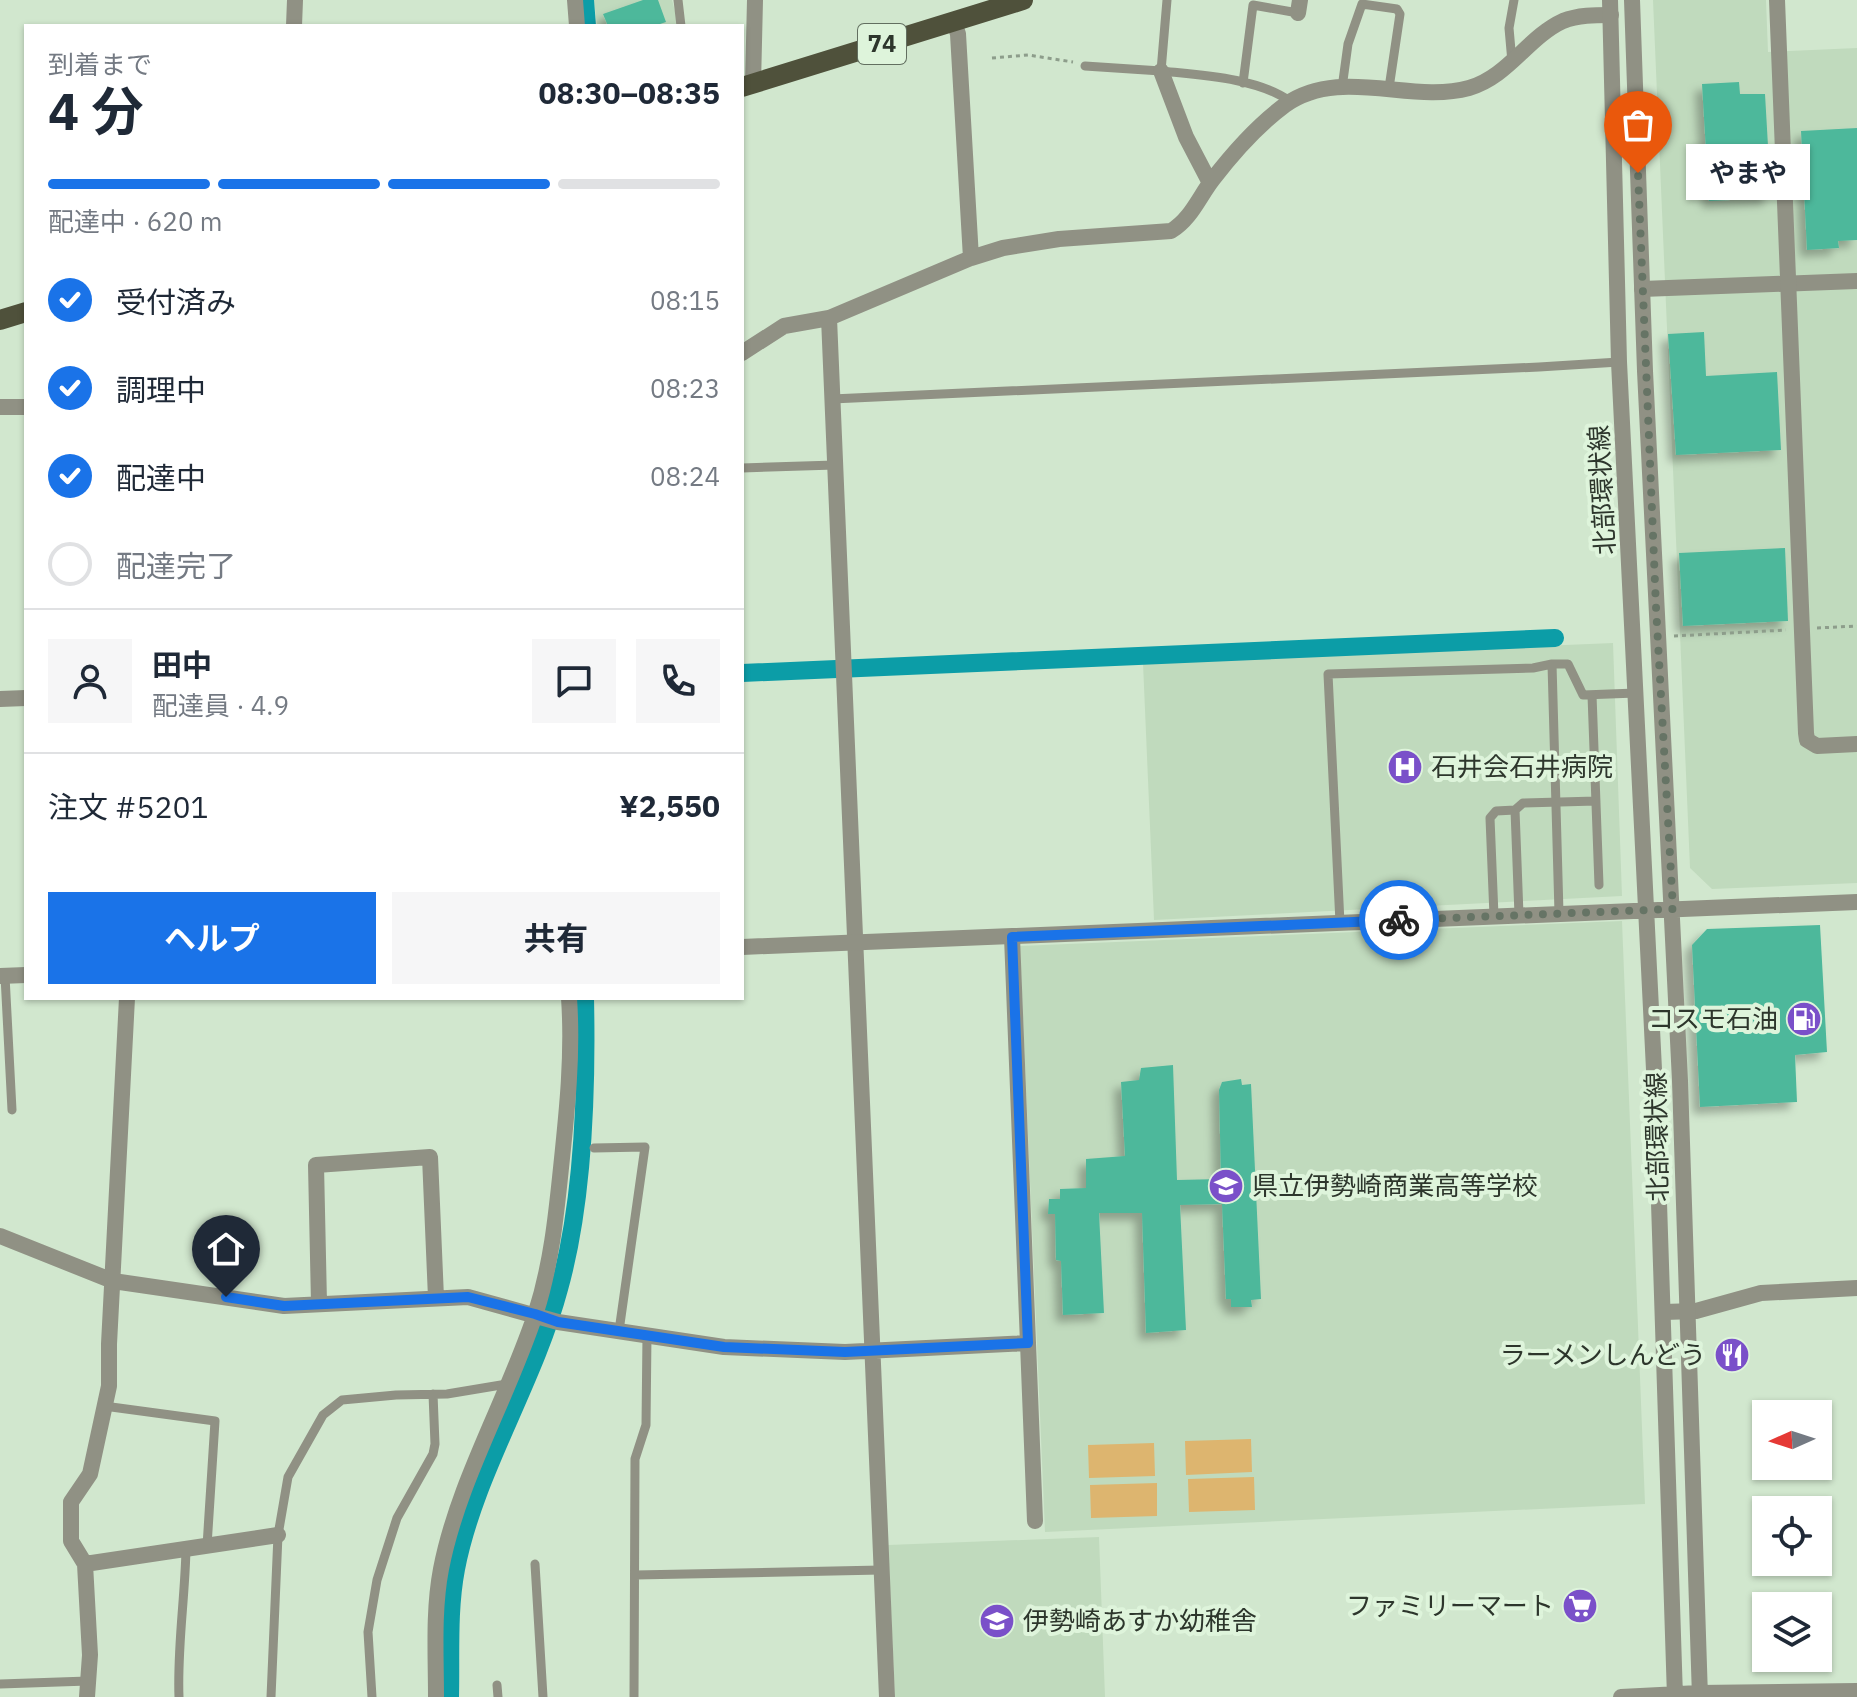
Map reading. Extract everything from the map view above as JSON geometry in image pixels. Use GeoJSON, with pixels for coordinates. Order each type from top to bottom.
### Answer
{"type":"FeatureCollection","features":[{"type":"Feature","properties":{"kind":"main road","name":"74"},"geometry":{"type":"LineString","coordinates":[[747,86],[1023,0]]}},
{"type":"Feature","properties":{"kind":"main road"},"geometry":{"type":"LineString","coordinates":[[0,320],[24,313]]}},
{"type":"Feature","properties":{"kind":"street"},"geometry":{"type":"LineString","coordinates":[[294,24],[295,0]]}},
{"type":"Feature","properties":{"kind":"street"},"geometry":{"type":"LineString","coordinates":[[575,0],[577,24]]}},
{"type":"Feature","properties":{"kind":"street"},"geometry":{"type":"LineString","coordinates":[[747,86],[755,0]]}},
{"type":"Feature","properties":{"kind":"street","name":"北部環状線"},"geometry":{"type":"LineString","coordinates":[[1632,0],[1642,289],[1673,909],[1700,1695]]}},
{"type":"Feature","properties":{"kind":"street"},"geometry":{"type":"LineString","coordinates":[[1777,0],[1807,740],[1817,746],[1857,744]]}},
{"type":"Feature","properties":{"kind":"street"},"geometry":{"type":"LineString","coordinates":[[744,352],[784,326],[829,318],[971,258],[1031,241],[1171,231],[1185,220],[1210,183],[1249,138],[1291,102],[1310,94],[1342,88],[1435,92],[1460,90],[1484,82],[1562,22],[1610,7]]}},
{"type":"Feature","properties":{"kind":"street","name":"北部環状線"},"geometry":{"type":"LineString","coordinates":[[1610,7],[1619,362],[1664,1312],[1675,1696]]}},
{"type":"Feature","properties":{"kind":"street"},"geometry":{"type":"LineString","coordinates":[[954,22],[958,44],[971,258]]}},
{"type":"Feature","properties":{"kind":"street"},"geometry":{"type":"LineString","coordinates":[[1161,71],[1186,137],[1210,183]]}},
{"type":"Feature","properties":{"kind":"street"},"geometry":{"type":"LineString","coordinates":[[1642,289],[1857,281]]}},
{"type":"Feature","properties":{"kind":"street"},"geometry":{"type":"LineString","coordinates":[[829,318],[870,1351],[887,1697]]}},
{"type":"Feature","properties":{"kind":"street"},"geometry":{"type":"LineString","coordinates":[[0,407],[24,407]]}},
{"type":"Feature","properties":{"kind":"street"},"geometry":{"type":"LineString","coordinates":[[0,699],[24,698]]}},
{"type":"Feature","properties":{"kind":"street"},"geometry":{"type":"LineString","coordinates":[[744,947],[1857,902]]}},
{"type":"Feature","properties":{"kind":"street"},"geometry":{"type":"LineString","coordinates":[[1012,937],[1035,1521]]}},
{"type":"Feature","properties":{"kind":"street"},"geometry":{"type":"LineString","coordinates":[[2,976],[24,975]]}},
{"type":"Feature","properties":{"kind":"street"},"geometry":{"type":"LineString","coordinates":[[88,1689],[90,1655],[85,1564],[71,1541],[71,1502],[90,1474],[109,1386],[127,1000]]}},
{"type":"Feature","properties":{"kind":"street"},"geometry":{"type":"LineString","coordinates":[[436,1697],[441,1571],[450,1531],[535,1314],[554,1234],[571,1064],[569,1000]]}},
{"type":"Feature","properties":{"kind":"street"},"geometry":{"type":"LineString","coordinates":[[319,1303],[316,1165],[430,1157],[436,1298]]}},
{"type":"Feature","properties":{"kind":"street"},"geometry":{"type":"LineString","coordinates":[[0,1236],[113,1281],[284,1306],[468,1297],[558,1322],[724,1347],[870,1351],[1028,1343]]}},
{"type":"Feature","properties":{"kind":"street"},"geometry":{"type":"LineString","coordinates":[[1664,1312],[1696,1311],[1761,1293],[1857,1288]]}},
{"type":"Feature","properties":{"kind":"street"},"geometry":{"type":"LineString","coordinates":[[85,1564],[278,1535]]}},
{"type":"Feature","properties":{"kind":"street"},"geometry":{"type":"LineString","coordinates":[[1621,1697],[1857,1691]]}},
{"type":"Feature","properties":{"kind":"lane"},"geometry":{"type":"LineString","coordinates":[[678,0],[681,24]]}},
{"type":"Feature","properties":{"kind":"lane"},"geometry":{"type":"LineString","coordinates":[[1161,71],[1167,0]]}},
{"type":"Feature","properties":{"kind":"lane"},"geometry":{"type":"LineString","coordinates":[[1512,62],[1509,28],[1514,0]]}},
{"type":"Feature","properties":{"kind":"lane"},"geometry":{"type":"LineString","coordinates":[[1342,88],[1348,44],[1362,2],[1397,9],[1400,14],[1389,88]]}},
{"type":"Feature","properties":{"kind":"lane"},"geometry":{"type":"LineString","coordinates":[[1243,83],[1253,5],[1299,7]]}},
{"type":"Feature","properties":{"kind":"lane"},"geometry":{"type":"LineString","coordinates":[[1085,66],[1161,71],[1243,83],[1280,94],[1291,102]]}},
{"type":"Feature","properties":{"kind":"lane"},"geometry":{"type":"LineString","coordinates":[[832,399],[1619,362]]}},
{"type":"Feature","properties":{"kind":"lane"},"geometry":{"type":"LineString","coordinates":[[744,468],[835,465]]}},
{"type":"Feature","properties":{"kind":"lane"},"geometry":{"type":"LineString","coordinates":[[1552,664],[1559,913]]}},
{"type":"Feature","properties":{"kind":"lane"},"geometry":{"type":"LineString","coordinates":[[1340,923],[1328,674],[1533,668],[1568,664],[1583,695],[1636,693]]}},
{"type":"Feature","properties":{"kind":"lane"},"geometry":{"type":"LineString","coordinates":[[1592,695],[1599,885]]}},
{"type":"Feature","properties":{"kind":"lane"},"geometry":{"type":"LineString","coordinates":[[1494,916],[1490,818],[1496,811],[1515,810],[1523,803],[1596,801]]}},
{"type":"Feature","properties":{"kind":"lane"},"geometry":{"type":"LineString","coordinates":[[1515,810],[1519,915]]}},
{"type":"Feature","properties":{"kind":"lane"},"geometry":{"type":"LineString","coordinates":[[2,976],[12,1110]]}},
{"type":"Feature","properties":{"kind":"lane"},"geometry":{"type":"LineString","coordinates":[[594,1148],[645,1147],[619,1331]]}},
{"type":"Feature","properties":{"kind":"lane"},"geometry":{"type":"LineString","coordinates":[[634,1697],[635,1459],[646,1425],[647,1335]]}},
{"type":"Feature","properties":{"kind":"lane"},"geometry":{"type":"LineString","coordinates":[[271,1697],[278,1535],[288,1477],[323,1415],[342,1400],[433,1394],[507,1384]]}},
{"type":"Feature","properties":{"kind":"lane"},"geometry":{"type":"LineString","coordinates":[[372,1697],[368,1632],[377,1580],[397,1518],[433,1454],[433,1394]]}},
{"type":"Feature","properties":{"kind":"lane"},"geometry":{"type":"LineString","coordinates":[[104,1406],[215,1421],[207,1546]]}},
{"type":"Feature","properties":{"kind":"lane"},"geometry":{"type":"LineString","coordinates":[[179,1697],[178,1666],[185,1599],[186,1549]]}},
{"type":"Feature","properties":{"kind":"lane"},"geometry":{"type":"LineString","coordinates":[[535,1564],[543,1697]]}},
{"type":"Feature","properties":{"kind":"lane"},"geometry":{"type":"LineString","coordinates":[[635,1575],[881,1570]]}},
{"type":"Feature","properties":{"kind":"lane"},"geometry":{"type":"LineString","coordinates":[[0,1684],[88,1689]]}},
{"type":"Feature","properties":{"kind":"lane"},"geometry":{"type":"LineString","coordinates":[[497,1685],[498,1697]]}},
{"type":"Feature","properties":{"kind":"path"},"geometry":{"type":"LineString","coordinates":[[992,58],[1028,55],[1085,66]]}},
{"type":"Feature","properties":{"kind":"path"},"geometry":{"type":"LineString","coordinates":[[1658,637],[1857,626]]}},
{"type":"Feature","properties":{"kind":"shaded area"},"geometry":{"type":"Polygon","coordinates":[[[594,0],[672,0],[678,24],[597,24],[594,0]]]}},
{"type":"Feature","properties":{"kind":"shaded area"},"geometry":{"type":"Polygon","coordinates":[[[1653,0],[1766,0],[1768,52],[1857,48],[1857,883],[1712,889],[1690,868],[1653,0]]]}},
{"type":"Feature","properties":{"kind":"shaded area"},"geometry":{"type":"Polygon","coordinates":[[[1613,643],[1622,896],[1154,920],[1143,663],[1613,643]]]}},
{"type":"Feature","properties":{"kind":"shaded area"},"geometry":{"type":"Polygon","coordinates":[[[1622,921],[1645,1504],[1045,1532],[1020,946],[1622,921]]]}},
{"type":"Feature","properties":{"kind":"shaded area"},"geometry":{"type":"Polygon","coordinates":[[[1251,1439],[1252,1472],[1186,1475],[1185,1441],[1251,1439]]]}},
{"type":"Feature","properties":{"kind":"shaded area"},"geometry":{"type":"Polygon","coordinates":[[[1154,1443],[1155,1476],[1089,1478],[1088,1445],[1154,1443]]]}},
{"type":"Feature","properties":{"kind":"shaded area"},"geometry":{"type":"Polygon","coordinates":[[[1254,1477],[1255,1510],[1189,1512],[1188,1479],[1254,1477]]]}},
{"type":"Feature","properties":{"kind":"shaded area"},"geometry":{"type":"Polygon","coordinates":[[[1157,1483],[1157,1516],[1091,1518],[1090,1485],[1157,1483]]]}},
{"type":"Feature","properties":{"kind":"shaded area","name":"伊勢崎あすか幼稚舎"},"geometry":{"type":"Polygon","coordinates":[[[1099,1537],[1105,1697],[895,1697],[888,1545],[1099,1537]]]}},
{"type":"Feature","properties":{"kind":"building"},"geometry":{"type":"Polygon","coordinates":[[[643,0],[658,0],[666,22],[607,24],[603,14],[643,0]]]}},
{"type":"Feature","properties":{"kind":"building"},"geometry":{"type":"Polygon","coordinates":[[[1739,82],[1740,94],[1765,94],[1771,198],[1709,201],[1702,84],[1739,82]]]}},
{"type":"Feature","properties":{"kind":"building"},"geometry":{"type":"Polygon","coordinates":[[[1857,128],[1857,240],[1838,241],[1839,248],[1807,250],[1801,131],[1857,128]]]}},
{"type":"Feature","properties":{"kind":"building"},"geometry":{"type":"Polygon","coordinates":[[[1704,332],[1706,376],[1777,372],[1781,450],[1676,455],[1668,334],[1704,332]]]}},
{"type":"Feature","properties":{"kind":"building"},"geometry":{"type":"Polygon","coordinates":[[[1785,548],[1788,621],[1683,626],[1679,553],[1785,548]]]}},
{"type":"Feature","properties":{"kind":"building"},"geometry":{"type":"Polygon","coordinates":[[[1820,925],[1827,1052],[1795,1055],[1797,1102],[1700,1107],[1692,945],[1707,929],[1820,925]]]}},
{"type":"Feature","properties":{"kind":"building"},"geometry":{"type":"Polygon","coordinates":[[[1173,1065],[1177,1180],[1221,1179],[1219,1090],[1222,1082],[1241,1079],[1242,1085],[1251,1084],[1261,1299],[1251,1300],[1252,1307],[1231,1307],[1231,1299],[1226,1299],[1222,1204],[1180,1205],[1186,1330],[1146,1333],[1142,1213],[1099,1213],[1104,1313],[1063,1315],[1061,1261],[1056,1260],[1055,1214],[1048,1214],[1049,1199],[1060,1199],[1060,1189],[1086,1188],[1086,1159],[1125,1156],[1121,1082],[1139,1080],[1141,1068],[1173,1065]]]}},
{"type":"Feature","properties":{"kind":"waterway"},"geometry":{"type":"LineString","coordinates":[[585,0],[587,24]]}},
{"type":"Feature","properties":{"kind":"waterway"},"geometry":{"type":"LineString","coordinates":[[744,673],[1555,638]]}},
{"type":"Feature","properties":{"kind":"waterway"},"geometry":{"type":"LineString","coordinates":[[450,1697],[452,1601],[465,1534],[476,1499],[548,1324],[574,1219],[582,1145],[585,1000]]}},
{"type":"Feature","properties":{"kind":"way so far"},"geometry":{"type":"LineString","coordinates":[[1399,920],[1673,909],[1656,607],[1638,173]]}},
{"type":"Feature","properties":{"kind":"place","name":"やまや"},"geometry":{"type":"Point","coordinates":[1638,173]}},
{"type":"Feature","properties":{"kind":"place","name":"石井会石井病院"},"geometry":{"type":"Point","coordinates":[1405,767]}},
{"type":"Feature","properties":{"kind":"place","name":"コスモ石油"},"geometry":{"type":"Point","coordinates":[1804,1019]}},
{"type":"Feature","properties":{"kind":"place","name":"県立伊勢崎商業高等学校"},"geometry":{"type":"Point","coordinates":[1226,1186]}},
{"type":"Feature","properties":{"kind":"place","name":"ラーメンしんどう"},"geometry":{"type":"Point","coordinates":[1732,1355]}},
{"type":"Feature","properties":{"kind":"place","name":"ファミリーマート"},"geometry":{"type":"Point","coordinates":[1580,1606]}},
{"type":"Feature","properties":{"kind":"place","name":"伊勢崎あすか幼稚舎"},"geometry":{"type":"Point","coordinates":[997,1621]}},
{"type":"Feature","properties":{"kind":"route"},"geometry":{"type":"LineString","coordinates":[[226,1297],[284,1306],[468,1297],[558,1322],[724,1347],[845,1352],[1028,1343],[1012,937],[1399,920]]}}]}
